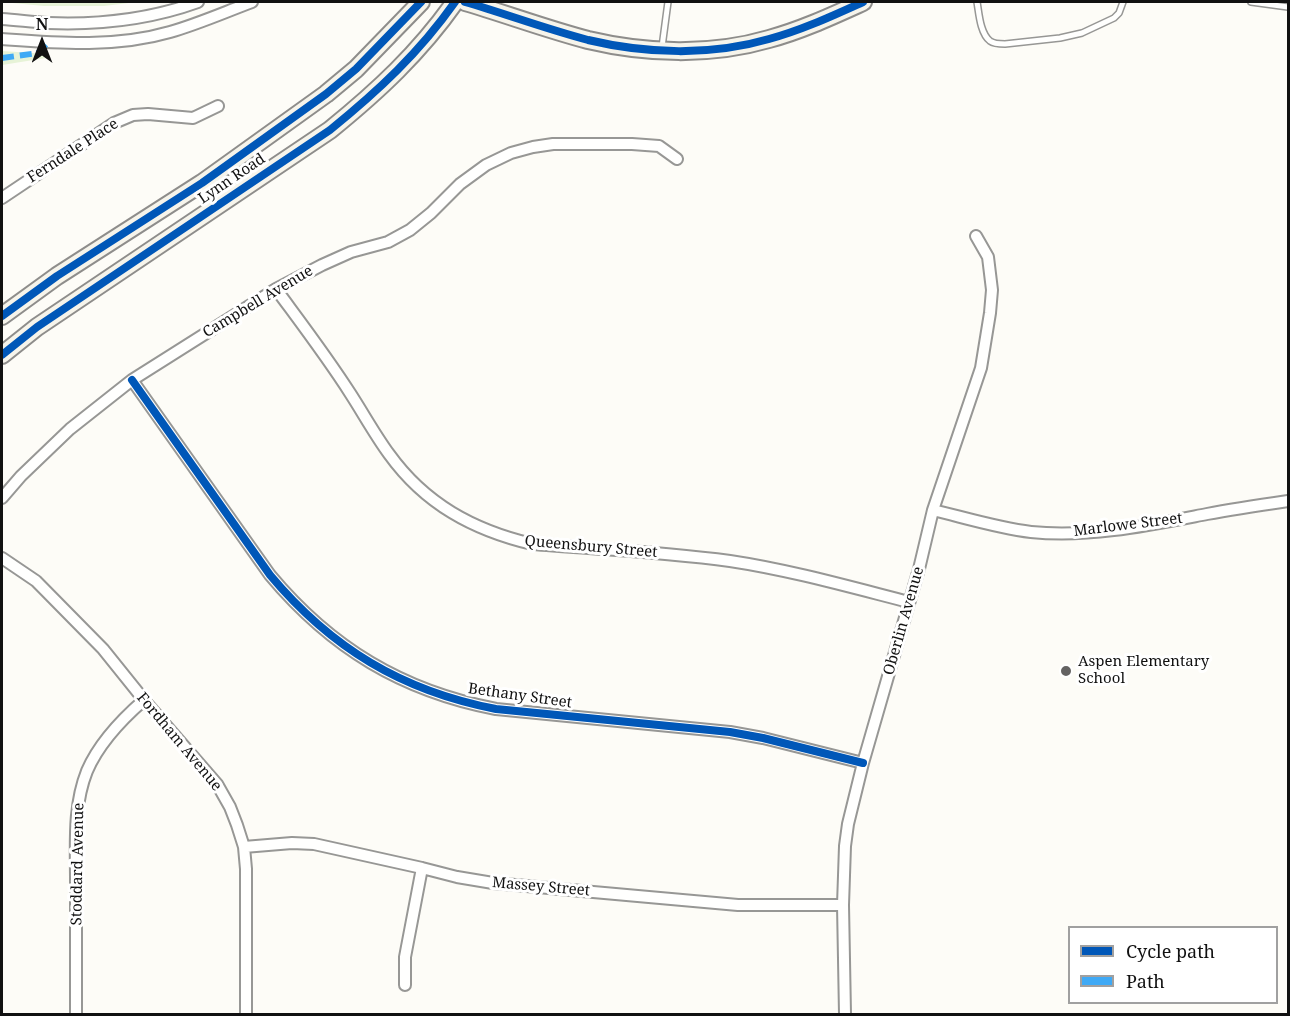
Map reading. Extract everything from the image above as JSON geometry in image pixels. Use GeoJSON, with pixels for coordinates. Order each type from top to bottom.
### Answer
{"type":"FeatureCollection","features":[{"type":"Feature","properties":{"kind":"main road","name":"Lynn Road"},"geometry":{"type":"LineString","coordinates":[[2,316],[57,276],[202,183],[326,94],[356,69],[421,2]]}},
{"type":"Feature","properties":{"kind":"main road","name":"Lynn Road"},"geometry":{"type":"LineString","coordinates":[[2,355],[52,317],[330,130],[407,61],[455,2]]}},
{"type":"Feature","properties":{"kind":"main road"},"geometry":{"type":"LineString","coordinates":[[465,2],[589,40],[661,51],[711,50],[748,44],[797,30],[863,2]]}},
{"type":"Feature","properties":{"kind":"street"},"geometry":{"type":"LineString","coordinates":[[2,19],[47,23],[102,22],[159,13],[198,2]]}},
{"type":"Feature","properties":{"kind":"street"},"geometry":{"type":"LineString","coordinates":[[2,39],[54,43],[129,40],[168,32],[207,20],[252,2]]}},
{"type":"Feature","properties":{"kind":"street","name":"Ferndale Place"},"geometry":{"type":"LineString","coordinates":[[2,197],[114,123],[133,115],[148,114],[193,118],[218,106]]}},
{"type":"Feature","properties":{"kind":"street","name":"Campbell Avenue"},"geometry":{"type":"LineString","coordinates":[[2,498],[21,476],[70,429],[132,380],[276,289],[351,252],[387,242],[410,230],[460,184],[486,165],[511,153],[553,144],[659,146],[677,159]]}},
{"type":"Feature","properties":{"kind":"street","name":"Oberlin Avenue"},"geometry":{"type":"LineString","coordinates":[[845,1014],[843,905],[848,824],[933,510],[981,369],[992,290],[988,257],[976,236]]}},
{"type":"Feature","properties":{"kind":"street","name":"Queensbury Street"},"geometry":{"type":"LineString","coordinates":[[276,289],[349,391],[388,453],[405,474],[419,489],[461,518],[479,527],[532,544],[700,557],[786,571],[909,602]]}},
{"type":"Feature","properties":{"kind":"street","name":"Bethany Street"},"geometry":{"type":"LineString","coordinates":[[132,380],[270,575],[330,635],[382,670],[432,692],[471,705],[496,710],[730,732],[863,763]]}},
{"type":"Feature","properties":{"kind":"street","name":"Marlowe Street"},"geometry":{"type":"LineString","coordinates":[[933,510],[993,526],[1032,532],[1063,532],[1101,531],[1148,525],[1288,501]]}},
{"type":"Feature","properties":{"kind":"street","name":"Fordham Avenue"},"geometry":{"type":"LineString","coordinates":[[2,558],[36,581],[103,649],[217,784],[230,807],[244,847],[246,869],[246,1014]]}},
{"type":"Feature","properties":{"kind":"street","name":"Stoddard Avenue"},"geometry":{"type":"LineString","coordinates":[[76,1014],[78,801],[87,771],[100,747],[115,728],[144,700]]}},
{"type":"Feature","properties":{"kind":"street","name":"Massey Street"},"geometry":{"type":"LineString","coordinates":[[244,847],[292,843],[314,844],[456,877],[493,883],[738,905],[843,905]]}},
{"type":"Feature","properties":{"kind":"street"},"geometry":{"type":"LineString","coordinates":[[405,986],[405,957],[422,868]]}},
{"type":"Feature","properties":{"kind":"lane"},"geometry":{"type":"LineString","coordinates":[[661,51],[668,2]]}},
{"type":"Feature","properties":{"kind":"lane"},"geometry":{"type":"LineString","coordinates":[[977,2],[986,36],[996,44],[1060,38],[1082,33],[1114,18],[1124,2]]}},
{"type":"Feature","properties":{"kind":"lane"},"geometry":{"type":"LineString","coordinates":[[1251,2],[1288,7]]}},
{"type":"Feature","properties":{"kind":"green space"},"geometry":{"type":"Polygon","coordinates":[[[2,2],[137,2],[104,6],[44,6],[2,2]]]}},
{"type":"Feature","properties":{"kind":"green space"},"geometry":{"type":"Polygon","coordinates":[[[2,51],[48,54],[46,58],[2,65],[2,51]]]}},
{"type":"Feature","properties":{"kind":"marked path"},"geometry":{"type":"LineString","coordinates":[[2,58],[38,53],[48,42]]}},
{"type":"Feature","properties":{"kind":"cycle path"},"geometry":{"type":"LineString","coordinates":[[2,316],[57,276],[202,183],[326,94],[356,69],[421,2]]}},
{"type":"Feature","properties":{"kind":"cycle path"},"geometry":{"type":"LineString","coordinates":[[2,355],[37,327],[330,130],[397,70],[427,38],[455,2]]}},
{"type":"Feature","properties":{"kind":"cycle path"},"geometry":{"type":"LineString","coordinates":[[465,2],[588,40],[633,48],[679,51],[725,48],[769,39],[805,27],[863,2]]}},
{"type":"Feature","properties":{"kind":"cycle path"},"geometry":{"type":"LineString","coordinates":[[132,380],[270,575],[293,601],[344,645],[399,678],[430,691],[496,709],[730,732],[863,763]]}},
{"type":"Feature","properties":{"kind":"place","name":"Aspen Elementary School"},"geometry":{"type":"Point","coordinates":[1066,671]}}]}
